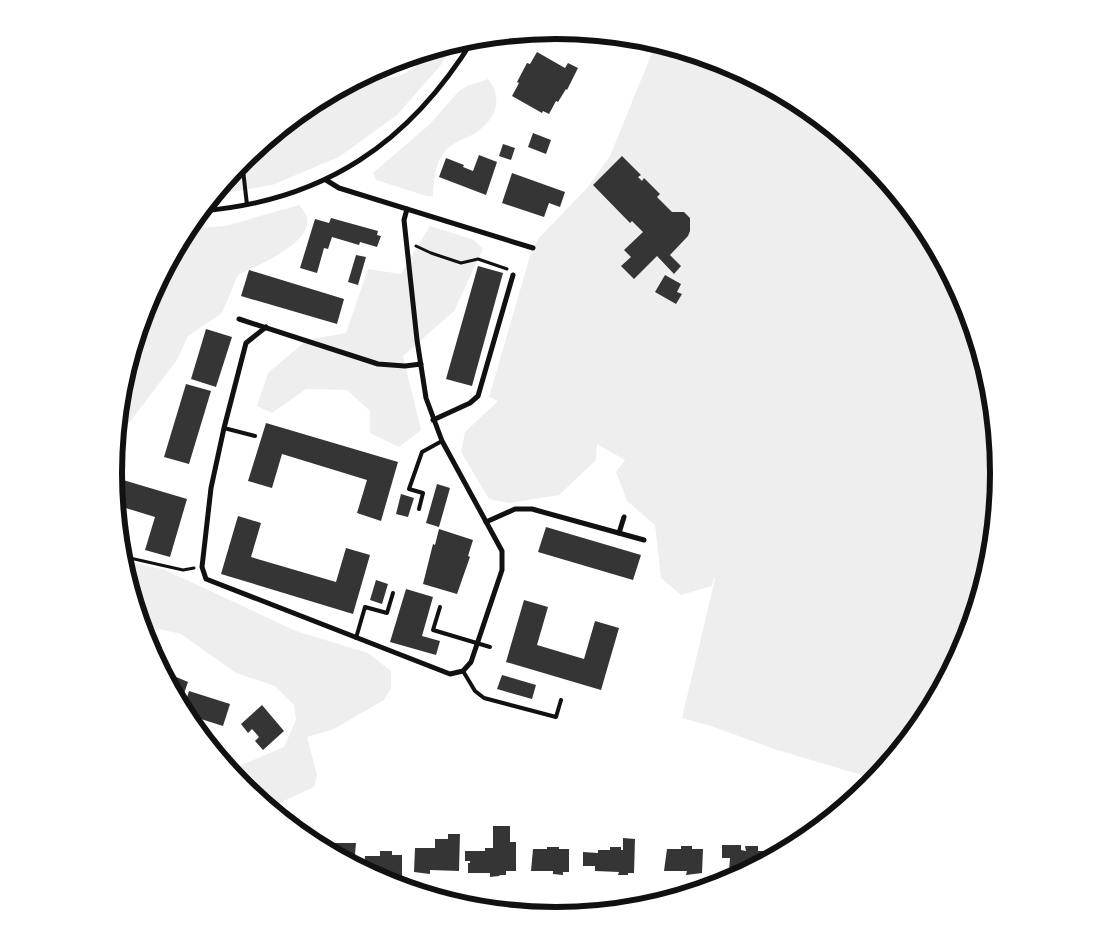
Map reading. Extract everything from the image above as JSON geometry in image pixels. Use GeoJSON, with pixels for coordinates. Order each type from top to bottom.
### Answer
{"type":"FeatureCollection","features":[{"type":"Feature","properties":{"kind":"street"},"geometry":{"type":"LineString","coordinates":[[210,210],[248,205],[280,198],[326,180],[350,166],[377,148],[417,113],[447,79],[467,48]]}},
{"type":"Feature","properties":{"kind":"street"},"geometry":{"type":"LineString","coordinates":[[326,180],[339,188],[533,248]]}},
{"type":"Feature","properties":{"kind":"street"},"geometry":{"type":"LineString","coordinates":[[266,327],[246,343],[224,428],[211,488],[202,567],[206,579],[450,674],[463,671],[471,662],[502,570],[502,551],[442,441],[426,398],[404,220],[407,209]]}},
{"type":"Feature","properties":{"kind":"street"},"geometry":{"type":"LineString","coordinates":[[433,420],[470,403],[478,396],[513,275]]}},
{"type":"Feature","properties":{"kind":"street"},"geometry":{"type":"LineString","coordinates":[[239,318],[378,364],[405,366],[421,364]]}},
{"type":"Feature","properties":{"kind":"street"},"geometry":{"type":"LineString","coordinates":[[486,522],[515,509],[532,509],[644,540]]}},
{"type":"Feature","properties":{"kind":"street"},"geometry":{"type":"LineString","coordinates":[[619,533],[624,517]]}},
{"type":"Feature","properties":{"kind":"lane"},"geometry":{"type":"LineString","coordinates":[[244,172],[248,205]]}},
{"type":"Feature","properties":{"kind":"lane"},"geometry":{"type":"LineString","coordinates":[[224,428],[255,436]]}},
{"type":"Feature","properties":{"kind":"lane"},"geometry":{"type":"LineString","coordinates":[[419,510],[423,493],[408,489],[422,452],[442,441]]}},
{"type":"Feature","properties":{"kind":"lane"},"geometry":{"type":"LineString","coordinates":[[356,638],[365,607],[387,613],[393,594]]}},
{"type":"Feature","properties":{"kind":"lane"},"geometry":{"type":"LineString","coordinates":[[440,607],[433,630],[490,647]]}},
{"type":"Feature","properties":{"kind":"lane"},"geometry":{"type":"LineString","coordinates":[[463,671],[474,691],[484,698],[556,717],[561,700]]}},
{"type":"Feature","properties":{"kind":"path"},"geometry":{"type":"LineString","coordinates":[[407,241],[431,253],[461,263],[478,259],[506,268],[513,275]]}},
{"type":"Feature","properties":{"kind":"path"},"geometry":{"type":"LineString","coordinates":[[130,558],[183,570],[202,567]]}},
{"type":"Feature","properties":{"kind":"shaded area"},"geometry":{"type":"Polygon","coordinates":[[[653,50],[696,62],[722,72],[773,97],[797,112],[820,128],[863,166],[901,209],[917,232],[932,256],[957,307],[975,361],[987,416],[990,473],[987,530],[982,558],[967,613],[957,639],[932,690],[901,737],[866,776],[774,749],[711,726],[682,718],[715,579],[712,586],[681,595],[661,578],[655,525],[627,501],[616,472],[625,460],[597,444],[596,460],[559,495],[509,503],[489,499],[461,452],[465,432],[498,401],[489,397],[530,256],[538,239],[587,188],[610,156],[653,50]]]}},
{"type":"Feature","properties":{"kind":"shaded area"},"geometry":{"type":"Polygon","coordinates":[[[449,53],[440,66],[397,115],[339,157],[272,185],[225,193],[249,166],[257,161],[270,147],[315,112],[339,97],[382,76],[391,78],[399,76],[422,60],[449,53]]]}},
{"type":"Feature","properties":{"kind":"shaded area"},"geometry":{"type":"Polygon","coordinates":[[[488,79],[496,95],[495,110],[481,129],[453,144],[443,154],[436,171],[433,196],[427,196],[376,180],[373,173],[430,124],[459,91],[467,86],[488,79]]]}},
{"type":"Feature","properties":{"kind":"shaded area"},"geometry":{"type":"Polygon","coordinates":[[[299,205],[307,218],[306,228],[301,237],[292,245],[269,260],[238,275],[222,313],[188,336],[177,360],[124,429],[130,388],[145,333],[167,281],[198,228],[225,226],[299,205]]]}},
{"type":"Feature","properties":{"kind":"shaded area"},"geometry":{"type":"Polygon","coordinates":[[[430,226],[474,240],[483,249],[454,311],[403,356],[421,430],[399,447],[370,433],[370,411],[347,390],[306,389],[272,413],[257,406],[268,373],[307,340],[346,333],[368,269],[401,274],[430,226]]]}},
{"type":"Feature","properties":{"kind":"shaded area"},"geometry":{"type":"Polygon","coordinates":[[[131,562],[165,570],[296,631],[368,653],[391,671],[391,688],[384,700],[334,729],[307,737],[317,775],[314,787],[276,805],[237,767],[284,747],[296,720],[294,705],[275,686],[236,673],[181,634],[150,627],[131,562]]]}},
{"type":"Feature","properties":{"kind":"building"},"geometry":{"type":"Polygon","coordinates":[[[537,52],[565,68],[568,63],[578,68],[567,90],[558,102],[556,101],[549,114],[543,111],[542,113],[512,96],[527,63],[530,64],[537,52]]]}},
{"type":"Feature","properties":{"kind":"building"},"geometry":{"type":"Polygon","coordinates":[[[533,133],[551,140],[546,154],[528,147],[533,133]]]}},
{"type":"Feature","properties":{"kind":"building"},"geometry":{"type":"Polygon","coordinates":[[[503,144],[515,148],[511,160],[499,156],[503,144]]]}},
{"type":"Feature","properties":{"kind":"building"},"geometry":{"type":"Polygon","coordinates":[[[479,155],[497,162],[486,195],[439,177],[446,158],[464,165],[463,167],[473,171],[479,155]]]}},
{"type":"Feature","properties":{"kind":"building"},"geometry":{"type":"Polygon","coordinates":[[[622,156],[641,175],[638,177],[642,181],[644,178],[660,194],[657,197],[672,212],[684,212],[690,218],[688,236],[670,255],[681,266],[674,274],[657,256],[634,279],[621,266],[631,257],[624,250],[643,232],[632,221],[630,223],[593,185],[622,156]]]}},
{"type":"Feature","properties":{"kind":"building"},"geometry":{"type":"Polygon","coordinates":[[[512,173],[565,192],[560,207],[549,203],[544,217],[502,203],[512,173]]]}},
{"type":"Feature","properties":{"kind":"building"},"geometry":{"type":"Polygon","coordinates":[[[331,218],[378,231],[377,235],[381,236],[377,247],[360,242],[359,245],[332,237],[328,249],[324,248],[317,273],[300,268],[315,219],[329,223],[331,218]]]}},
{"type":"Feature","properties":{"kind":"building"},"geometry":{"type":"Polygon","coordinates":[[[356,255],[366,257],[358,285],[348,282],[356,255]]]}},
{"type":"Feature","properties":{"kind":"building"},"geometry":{"type":"Polygon","coordinates":[[[478,266],[503,273],[472,386],[446,379],[478,266]]]}},
{"type":"Feature","properties":{"kind":"building"},"geometry":{"type":"Polygon","coordinates":[[[249,270],[344,299],[337,324],[241,296],[249,270]]]}},
{"type":"Feature","properties":{"kind":"building"},"geometry":{"type":"Polygon","coordinates":[[[665,275],[681,284],[677,292],[682,294],[676,304],[655,292],[665,275]]]}},
{"type":"Feature","properties":{"kind":"building"},"geometry":{"type":"Polygon","coordinates":[[[206,329],[232,337],[216,387],[191,379],[206,329]]]}},
{"type":"Feature","properties":{"kind":"building"},"geometry":{"type":"Polygon","coordinates":[[[186,384],[211,391],[189,464],[164,457],[186,384]]]}},
{"type":"Feature","properties":{"kind":"building"},"geometry":{"type":"Polygon","coordinates":[[[266,423],[398,462],[381,521],[357,513],[367,480],[282,454],[272,488],[248,481],[266,423]]]}},
{"type":"Feature","properties":{"kind":"building"},"geometry":{"type":"Polygon","coordinates":[[[122,480],[187,499],[170,557],[145,550],[155,517],[123,507],[122,480]]]}},
{"type":"Feature","properties":{"kind":"building"},"geometry":{"type":"Polygon","coordinates":[[[437,484],[450,488],[439,527],[426,523],[437,484]]]}},
{"type":"Feature","properties":{"kind":"building"},"geometry":{"type":"Polygon","coordinates":[[[401,494],[414,498],[408,517],[396,514],[401,494]]]}},
{"type":"Feature","properties":{"kind":"building"},"geometry":{"type":"Polygon","coordinates":[[[238,516],[261,523],[251,557],[336,582],[346,548],[370,555],[353,614],[221,574],[238,516]]]}},
{"type":"Feature","properties":{"kind":"building"},"geometry":{"type":"Polygon","coordinates":[[[546,527],[641,555],[633,580],[538,552],[546,527]]]}},
{"type":"Feature","properties":{"kind":"building"},"geometry":{"type":"Polygon","coordinates":[[[439,529],[473,540],[468,556],[470,557],[457,594],[423,584],[433,544],[435,545],[439,529]]]}},
{"type":"Feature","properties":{"kind":"building"},"geometry":{"type":"Polygon","coordinates":[[[376,580],[388,584],[382,604],[370,600],[376,580]]]}},
{"type":"Feature","properties":{"kind":"building"},"geometry":{"type":"Polygon","coordinates":[[[406,589],[433,597],[422,636],[440,641],[436,655],[390,642],[406,589]]]}},
{"type":"Feature","properties":{"kind":"building"},"geometry":{"type":"Polygon","coordinates":[[[524,600],[548,607],[537,645],[584,659],[595,621],[619,628],[601,690],[506,662],[524,600]]]}},
{"type":"Feature","properties":{"kind":"building"},"geometry":{"type":"Polygon","coordinates":[[[502,675],[536,685],[532,699],[497,689],[502,675]]]}},
{"type":"Feature","properties":{"kind":"building"},"geometry":{"type":"Polygon","coordinates":[[[173,677],[188,682],[183,695],[180,690],[173,677]]]}},
{"type":"Feature","properties":{"kind":"building"},"geometry":{"type":"Polygon","coordinates":[[[189,691],[230,704],[223,726],[198,718],[186,700],[189,691]]]}},
{"type":"Feature","properties":{"kind":"building"},"geometry":{"type":"Polygon","coordinates":[[[262,705],[284,731],[263,750],[255,741],[259,737],[252,729],[248,733],[241,724],[262,705]]]}},
{"type":"Feature","properties":{"kind":"building"},"geometry":{"type":"Polygon","coordinates":[[[493,826],[510,826],[510,842],[516,842],[516,871],[506,871],[506,875],[490,877],[490,873],[468,873],[468,863],[470,861],[465,861],[465,851],[485,851],[485,848],[493,848],[493,826]]]}},
{"type":"Feature","properties":{"kind":"building"},"geometry":{"type":"Polygon","coordinates":[[[448,834],[460,834],[459,871],[430,870],[430,874],[414,872],[415,848],[435,848],[435,839],[448,839],[448,834]]]}},
{"type":"Feature","properties":{"kind":"building"},"geometry":{"type":"Polygon","coordinates":[[[623,838],[635,839],[634,873],[618,875],[619,872],[595,871],[595,866],[583,866],[583,852],[598,853],[598,850],[610,850],[610,847],[621,847],[621,850],[623,850],[623,838]]]}},
{"type":"Feature","properties":{"kind":"building"},"geometry":{"type":"Polygon","coordinates":[[[332,843],[356,843],[355,857],[339,849],[332,843]]]}},
{"type":"Feature","properties":{"kind":"building"},"geometry":{"type":"Polygon","coordinates":[[[722,845],[741,845],[741,850],[746,851],[745,846],[758,846],[758,851],[767,851],[729,871],[730,858],[722,858],[722,845]]]}},
{"type":"Feature","properties":{"kind":"building"},"geometry":{"type":"Polygon","coordinates":[[[681,846],[703,849],[702,873],[686,875],[687,871],[664,871],[667,849],[681,849],[681,846]]]}},
{"type":"Feature","properties":{"kind":"building"},"geometry":{"type":"Polygon","coordinates":[[[547,847],[569,849],[569,872],[563,872],[563,875],[553,874],[553,871],[531,871],[533,849],[547,849],[547,847]]]}},
{"type":"Feature","properties":{"kind":"building"},"geometry":{"type":"Polygon","coordinates":[[[380,851],[392,851],[392,855],[402,855],[402,879],[365,862],[365,856],[380,856],[380,851]]]}}]}
